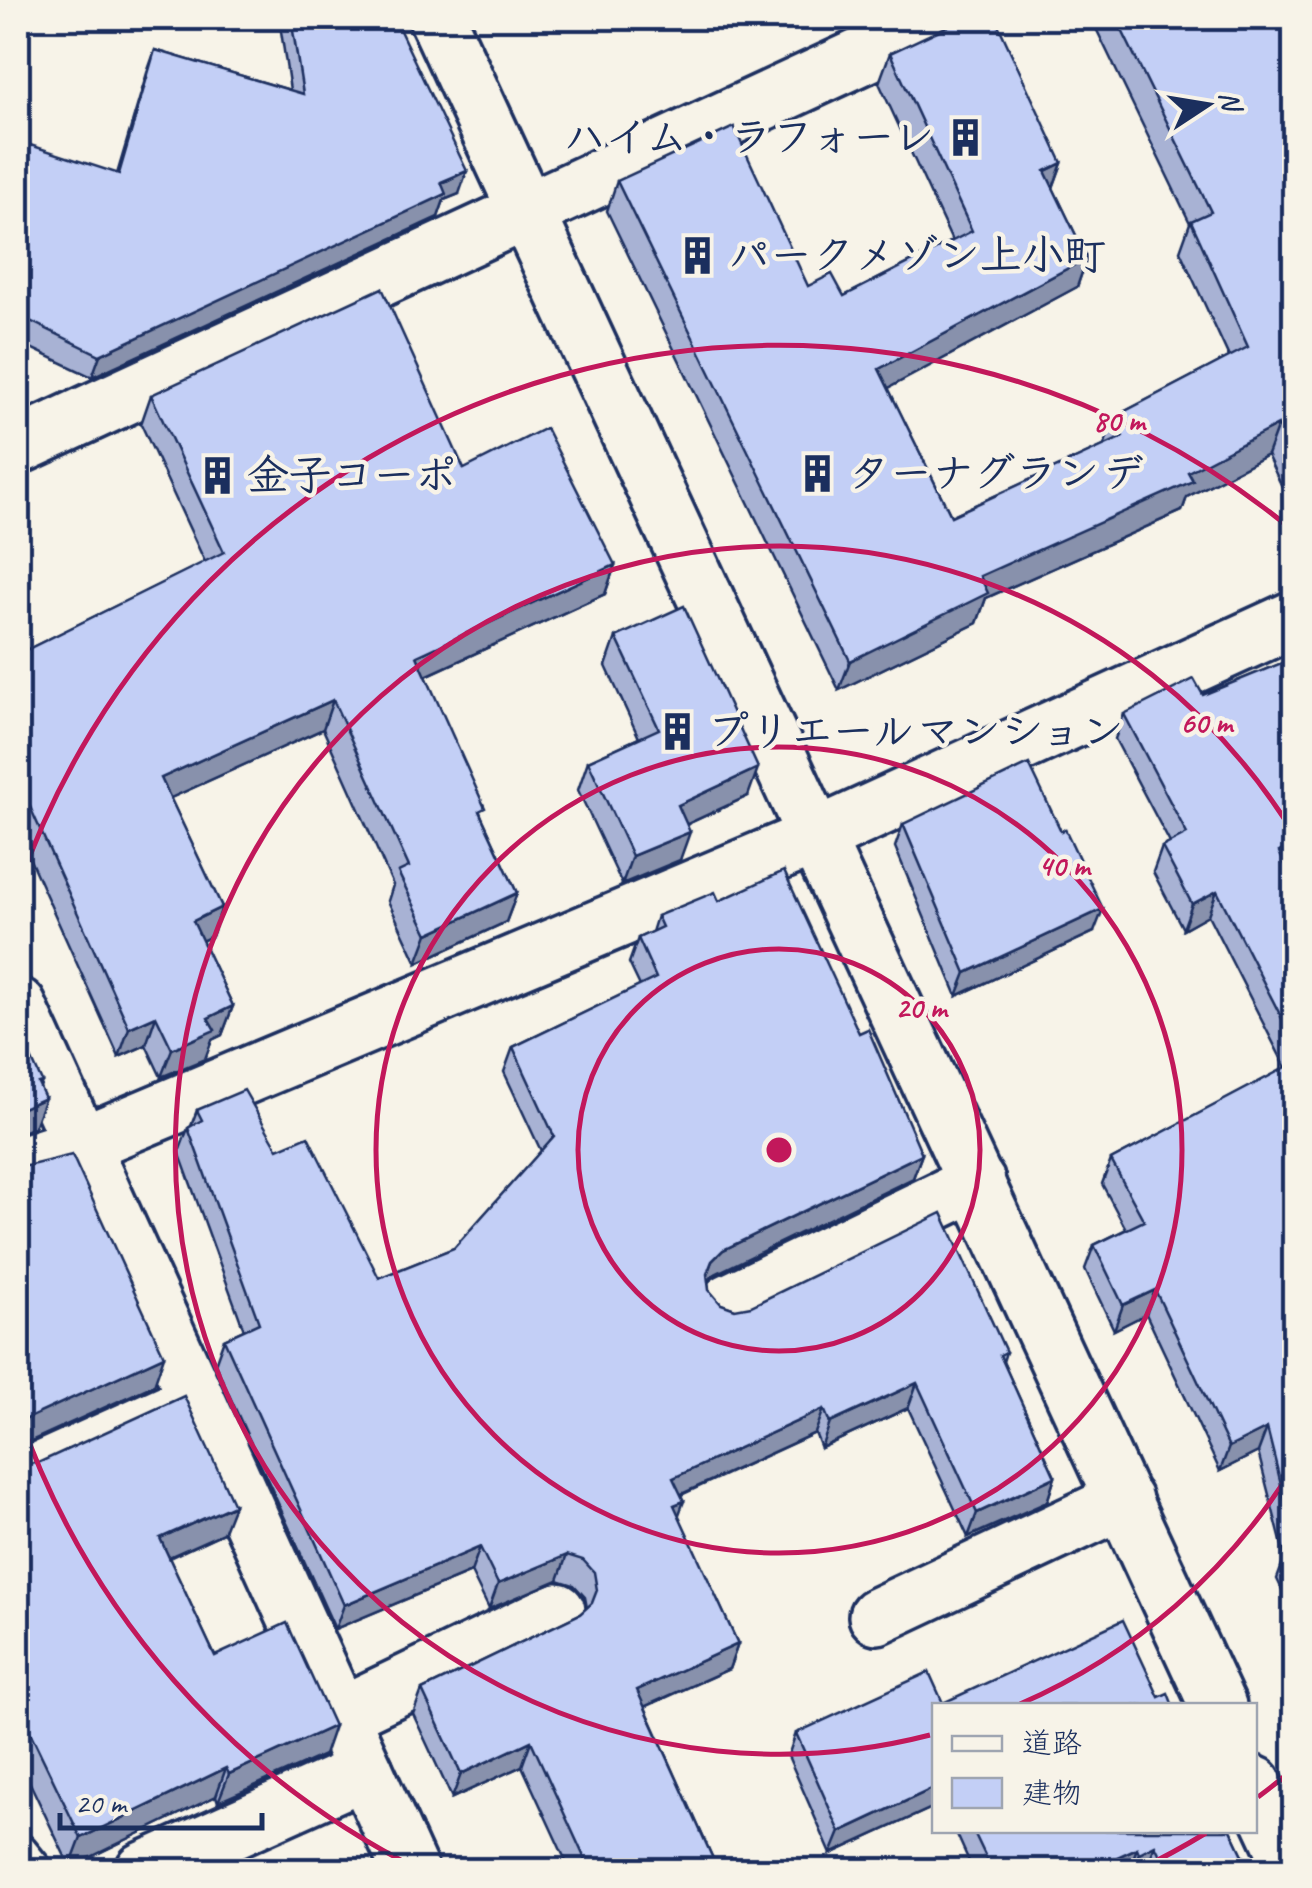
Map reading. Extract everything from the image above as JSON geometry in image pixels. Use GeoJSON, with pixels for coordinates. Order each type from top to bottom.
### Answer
{"type":"FeatureCollection","features":[{"type":"Feature","properties":{"kind":"street"},"geometry":{"type":"LineString","coordinates":[[437,18],[1217,1703]]}},
{"type":"Feature","properties":{"kind":"street"},"geometry":{"type":"LineString","coordinates":[[18,446],[945,18]]}},
{"type":"Feature","properties":{"kind":"street"},"geometry":{"type":"LineString","coordinates":[[18,1165],[83,1144],[818,836],[1294,619]]}},
{"type":"Feature","properties":{"kind":"street"},"geometry":{"type":"LineString","coordinates":[[18,1006],[410,1870]]}},
{"type":"Feature","properties":{"kind":"street"},"geometry":{"type":"LineString","coordinates":[[729,1302],[978,1182]]}},
{"type":"Feature","properties":{"kind":"street"},"geometry":{"type":"LineString","coordinates":[[877,1616],[1124,1500]]}},
{"type":"Feature","properties":{"kind":"street"},"geometry":{"type":"LineString","coordinates":[[338,1716],[557,1612]]}},
{"type":"Feature","properties":{"kind":"street"},"geometry":{"type":"LineString","coordinates":[[144,1870],[365,1771]]}},
{"type":"Feature","properties":{"kind":"street"},"geometry":{"type":"LineString","coordinates":[[1257,1790],[1294,1870]]}},
{"type":"Feature","properties":{"kind":"lane"},"geometry":{"type":"LineString","coordinates":[[18,1471],[191,1393]]}},
{"type":"Feature","properties":{"kind":"lane"},"geometry":{"type":"LineString","coordinates":[[18,1854],[32,1870]]}},
{"type":"Feature","properties":{"kind":"building"},"geometry":{"type":"Polygon","coordinates":[[[291,18],[394,18],[467,171],[441,182],[446,194],[100,355],[18,315],[18,141],[119,174],[155,50],[303,94],[291,18]]]}},
{"type":"Feature","properties":{"kind":"building"},"geometry":{"type":"Polygon","coordinates":[[[965,18],[995,18],[1062,163],[1045,171],[1087,258],[879,369],[951,516],[1123,437],[1114,417],[1248,347],[1191,221],[1211,212],[1116,18],[1294,18],[1294,460],[1278,425],[1188,472],[1193,481],[980,576],[988,593],[850,661],[617,181],[734,127],[808,286],[832,274],[844,296],[972,231],[890,53],[965,18]]]}},
{"type":"Feature","properties":{"kind":"building"},"geometry":{"type":"Polygon","coordinates":[[[382,288],[464,469],[546,428],[615,565],[417,656],[485,808],[479,811],[517,893],[428,934],[398,872],[409,867],[333,700],[161,778],[222,907],[193,921],[233,1006],[208,1018],[215,1030],[172,1049],[156,1016],[129,1028],[18,780],[18,642],[22,652],[224,552],[151,395],[382,288]]]}},
{"type":"Feature","properties":{"kind":"building"},"geometry":{"type":"Polygon","coordinates":[[[684,606],[758,768],[678,805],[690,832],[632,856],[588,761],[659,729],[616,637],[684,606]]]}},
{"type":"Feature","properties":{"kind":"building"},"geometry":{"type":"Polygon","coordinates":[[[1294,658],[1294,844],[1279,852],[1294,883],[1294,1042],[1217,891],[1192,904],[1162,847],[1187,834],[1124,714],[1194,679],[1203,695],[1294,658]]]}},
{"type":"Feature","properties":{"kind":"building"},"geometry":{"type":"Polygon","coordinates":[[[1029,764],[1103,909],[966,973],[903,824],[1029,764]]]}},
{"type":"Feature","properties":{"kind":"building"},"geometry":{"type":"Polygon","coordinates":[[[784,871],[859,1033],[868,1029],[922,1154],[723,1250],[712,1261],[707,1274],[709,1290],[721,1304],[735,1309],[751,1306],[942,1213],[1006,1352],[1000,1355],[1055,1477],[977,1513],[917,1383],[830,1423],[824,1409],[673,1478],[684,1501],[674,1505],[738,1644],[637,1690],[718,1870],[590,1870],[531,1741],[461,1774],[422,1690],[580,1614],[592,1603],[597,1590],[594,1572],[583,1560],[567,1555],[498,1584],[480,1547],[344,1605],[224,1339],[259,1323],[188,1128],[202,1120],[197,1110],[244,1090],[278,1149],[308,1136],[379,1278],[454,1248],[554,1136],[513,1047],[656,978],[638,938],[662,927],[657,916],[715,892],[719,901],[784,871]]]}},
{"type":"Feature","properties":{"kind":"building"},"geometry":{"type":"Polygon","coordinates":[[[18,1029],[42,1082],[38,1083],[45,1098],[18,1110],[18,1029]]]}},
{"type":"Feature","properties":{"kind":"building"},"geometry":{"type":"Polygon","coordinates":[[[1294,1063],[1294,1536],[1267,1428],[1229,1447],[1155,1290],[1123,1305],[1094,1245],[1144,1221],[1111,1160],[1294,1063]]]}},
{"type":"Feature","properties":{"kind":"building"},"geometry":{"type":"Polygon","coordinates":[[[72,1155],[164,1356],[18,1423],[18,1164],[23,1167],[72,1155]]]}},
{"type":"Feature","properties":{"kind":"building"},"geometry":{"type":"Polygon","coordinates":[[[184,1396],[234,1505],[160,1538],[215,1656],[287,1623],[334,1726],[229,1774],[226,1768],[81,1838],[18,1707],[18,1459],[25,1464],[38,1463],[184,1396]]]}},
{"type":"Feature","properties":{"kind":"building"},"geometry":{"type":"Polygon","coordinates":[[[1294,1550],[1294,1573],[1285,1555],[1294,1550]]]}},
{"type":"Feature","properties":{"kind":"building"},"geometry":{"type":"Polygon","coordinates":[[[1123,1620],[1159,1697],[1168,1693],[1172,1703],[943,1703],[1123,1620]]]}},
{"type":"Feature","properties":{"kind":"building"},"geometry":{"type":"Polygon","coordinates":[[[929,1672],[943,1703],[932,1703],[932,1789],[840,1832],[796,1733],[929,1672]]]}},
{"type":"Feature","properties":{"kind":"building"},"geometry":{"type":"Polygon","coordinates":[[[974,1833],[1232,1833],[1250,1870],[1167,1870],[1155,1845],[1139,1853],[1137,1848],[1089,1870],[992,1870],[974,1833]]]}},
{"type":"Feature","properties":{"kind":"place","name":"ハイム・ラフォーレ"},"geometry":{"type":"Point","coordinates":[965,137]}},
{"type":"Feature","properties":{"kind":"place","name":"パークメゾン上小町"},"geometry":{"type":"Point","coordinates":[698,255]}},
{"type":"Feature","properties":{"kind":"place","name":"ターナグランデ"},"geometry":{"type":"Point","coordinates":[818,473]}},
{"type":"Feature","properties":{"kind":"place","name":"金子コーポ"},"geometry":{"type":"Point","coordinates":[217,475]}},
{"type":"Feature","properties":{"kind":"place","name":"プリエールマンション"},"geometry":{"type":"Point","coordinates":[677,731]}}]}
